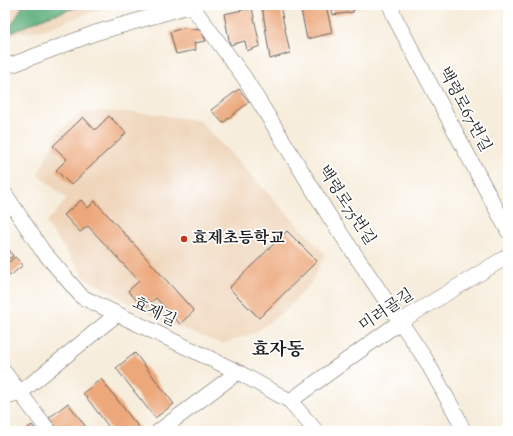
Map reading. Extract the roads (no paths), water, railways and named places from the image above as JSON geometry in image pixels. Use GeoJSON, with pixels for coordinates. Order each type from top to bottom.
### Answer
{"type":"FeatureCollection","features":[{"type":"Feature","properties":{"kind":"street"},"geometry":{"type":"LineString","coordinates":[[5,64],[14,64],[95,33],[192,5]]}},
{"type":"Feature","properties":{"kind":"street","name":"백령로75번길"},"geometry":{"type":"LineString","coordinates":[[192,5],[244,77],[331,219],[426,360],[458,418],[463,431]]}},
{"type":"Feature","properties":{"kind":"street","name":"백령로67번길"},"geometry":{"type":"LineString","coordinates":[[390,5],[395,18],[508,231]]}},
{"type":"Feature","properties":{"kind":"street","name":"효제길"},"geometry":{"type":"LineString","coordinates":[[5,194],[42,250],[82,297],[116,315],[238,372],[290,401],[316,431]]}},
{"type":"Feature","properties":{"kind":"street","name":"미려골길"},"geometry":{"type":"LineString","coordinates":[[290,401],[401,321],[508,256]]}},
{"type":"Feature","properties":{"kind":"street"},"geometry":{"type":"LineString","coordinates":[[5,398],[20,393],[116,315]]}},
{"type":"Feature","properties":{"kind":"street"},"geometry":{"type":"LineString","coordinates":[[166,429],[238,372]]}},
{"type":"Feature","properties":{"kind":"street"},"geometry":{"type":"LineString","coordinates":[[5,373],[48,431]]}},
{"type":"Feature","properties":{"kind":"place","name":"효제초등학교"},"geometry":{"type":"Point","coordinates":[184,239]}},
{"type":"Feature","properties":{"kind":"district","name":"효자동"},"geometry":{"type":"Point","coordinates":[278,351]}}]}
